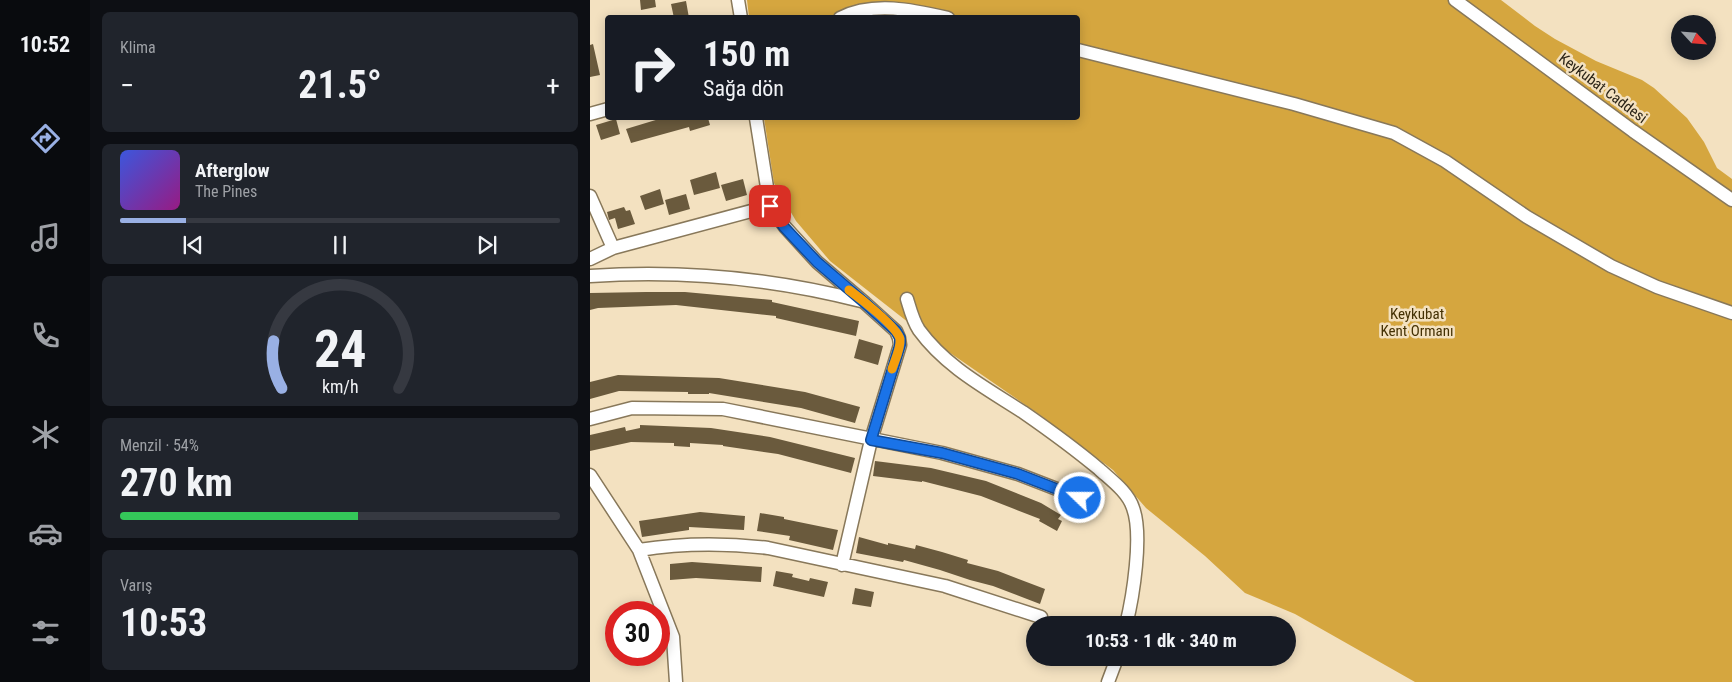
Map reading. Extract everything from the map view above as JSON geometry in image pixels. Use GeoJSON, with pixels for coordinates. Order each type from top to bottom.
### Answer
{"type":"FeatureCollection","features":[{"type":"Feature","properties":{"kind":"street"},"geometry":{"type":"LineString","coordinates":[[738,0],[740,15]]}},
{"type":"Feature","properties":{"kind":"street","name":"Keykubat Caddesi"},"geometry":{"type":"LineString","coordinates":[[1455,0],[1732,200]]}},
{"type":"Feature","properties":{"kind":"street"},"geometry":{"type":"LineString","coordinates":[[848,15],[865,9],[886,8],[933,15]]}},
{"type":"Feature","properties":{"kind":"street"},"geometry":{"type":"LineString","coordinates":[[1080,50],[1294,104],[1394,134],[1445,161],[1527,218],[1612,266],[1657,287],[1732,313]]}},
{"type":"Feature","properties":{"kind":"street"},"geometry":{"type":"LineString","coordinates":[[590,114],[605,110]]}},
{"type":"Feature","properties":{"kind":"street"},"geometry":{"type":"LineString","coordinates":[[756,120],[770,206],[784,227],[800,245],[832,276],[896,331],[900,342],[871,440],[842,565]]}},
{"type":"Feature","properties":{"kind":"street"},"geometry":{"type":"LineString","coordinates":[[590,196],[614,248]]}},
{"type":"Feature","properties":{"kind":"street"},"geometry":{"type":"LineString","coordinates":[[590,260],[614,248],[770,206]]}},
{"type":"Feature","properties":{"kind":"street"},"geometry":{"type":"LineString","coordinates":[[590,276],[669,274],[724,277],[809,289],[865,303]]}},
{"type":"Feature","properties":{"kind":"street"},"geometry":{"type":"LineString","coordinates":[[907,298],[919,330],[946,358],[975,382],[1072,447],[1127,496],[1135,516],[1136,547],[1132,593],[1128,616]]}},
{"type":"Feature","properties":{"kind":"street"},"geometry":{"type":"LineString","coordinates":[[590,419],[632,408],[723,409],[942,453],[1018,474],[1080,498]]}},
{"type":"Feature","properties":{"kind":"street"},"geometry":{"type":"LineString","coordinates":[[590,475],[639,550],[673,636],[676,682]]}},
{"type":"Feature","properties":{"kind":"street"},"geometry":{"type":"LineString","coordinates":[[639,550],[694,544],[743,545],[793,552],[842,565],[944,586],[1038,616]]}},
{"type":"Feature","properties":{"kind":"street"},"geometry":{"type":"LineString","coordinates":[[1108,682],[1114,666]]}},
{"type":"Feature","properties":{"kind":"green space","name":"Keykubat Kent Ormanı"},"geometry":{"type":"Polygon","coordinates":[[[747,0],[1501,0],[1555,39],[1596,61],[1642,80],[1654,88],[1687,118],[1704,142],[1717,168],[1732,179],[1732,682],[1415,682],[1295,614],[1245,593],[1205,556],[1146,508],[1113,470],[1040,415],[927,337],[830,261],[796,221],[774,183],[764,120],[1080,120],[1080,15],[749,15],[747,0]]]}},
{"type":"Feature","properties":{"kind":"building"},"geometry":{"type":"Polygon","coordinates":[[[640,0],[655,0],[656,7],[641,10],[640,0]]]}},
{"type":"Feature","properties":{"kind":"building"},"geometry":{"type":"Polygon","coordinates":[[[686,1],[688,15],[673,15],[671,4],[686,1]]]}},
{"type":"Feature","properties":{"kind":"building"},"geometry":{"type":"Polygon","coordinates":[[[593,44],[600,75],[590,77],[590,45],[593,44]]]}},
{"type":"Feature","properties":{"kind":"building"},"geometry":{"type":"Polygon","coordinates":[[[616,120],[620,134],[601,140],[596,125],[616,120]]]}},
{"type":"Feature","properties":{"kind":"building"},"geometry":{"type":"Polygon","coordinates":[[[656,120],[709,120],[710,125],[690,131],[689,127],[631,143],[626,129],[656,120]]]}},
{"type":"Feature","properties":{"kind":"building"},"geometry":{"type":"Polygon","coordinates":[[[716,172],[720,188],[694,195],[690,180],[716,172]]]}},
{"type":"Feature","properties":{"kind":"building"},"geometry":{"type":"Polygon","coordinates":[[[743,179],[747,195],[726,201],[721,185],[743,179]]]}},
{"type":"Feature","properties":{"kind":"building"},"geometry":{"type":"Polygon","coordinates":[[[660,189],[664,204],[645,210],[640,196],[660,189]]]}},
{"type":"Feature","properties":{"kind":"building"},"geometry":{"type":"Polygon","coordinates":[[[686,194],[690,209],[669,215],[665,200],[686,194]]]}},
{"type":"Feature","properties":{"kind":"building"},"geometry":{"type":"Polygon","coordinates":[[[624,207],[626,211],[630,210],[635,224],[618,229],[615,218],[609,220],[607,212],[624,207]]]}},
{"type":"Feature","properties":{"kind":"building"},"geometry":{"type":"Polygon","coordinates":[[[685,292],[772,300],[772,302],[859,321],[856,336],[776,318],[776,316],[676,305],[598,308],[590,310],[590,293],[685,292]]]}},
{"type":"Feature","properties":{"kind":"building"},"geometry":{"type":"Polygon","coordinates":[[[859,339],[883,346],[878,365],[854,358],[859,339]]]}},
{"type":"Feature","properties":{"kind":"building"},"geometry":{"type":"Polygon","coordinates":[[[618,375],[719,378],[805,392],[860,407],[855,423],[801,408],[709,393],[619,391],[590,399],[590,382],[618,375]]]}},
{"type":"Feature","properties":{"kind":"building"},"geometry":{"type":"Polygon","coordinates":[[[640,425],[711,428],[770,437],[855,458],[851,473],[778,454],[723,445],[690,443],[690,447],[674,446],[674,443],[631,442],[590,451],[590,435],[625,427],[626,431],[640,428],[640,425]]]}},
{"type":"Feature","properties":{"kind":"building"},"geometry":{"type":"Polygon","coordinates":[[[875,461],[931,468],[986,481],[1041,503],[1061,515],[1058,519],[1062,521],[1057,531],[1039,521],[1040,519],[981,496],[922,481],[873,476],[875,461]]]}},
{"type":"Feature","properties":{"kind":"building"},"geometry":{"type":"Polygon","coordinates":[[[700,512],[745,516],[744,530],[689,527],[689,530],[642,537],[639,521],[700,512]]]}},
{"type":"Feature","properties":{"kind":"building"},"geometry":{"type":"Polygon","coordinates":[[[760,513],[838,530],[833,550],[789,540],[790,536],[757,531],[760,513]]]}},
{"type":"Feature","properties":{"kind":"building"},"geometry":{"type":"Polygon","coordinates":[[[859,537],[888,545],[888,543],[915,549],[916,545],[942,552],[968,560],[967,563],[998,571],[1045,589],[1040,604],[993,586],[904,560],[903,562],[856,553],[859,537]]]}},
{"type":"Feature","properties":{"kind":"building"},"geometry":{"type":"Polygon","coordinates":[[[692,562],[762,567],[761,582],[696,578],[670,580],[670,564],[692,562]]]}},
{"type":"Feature","properties":{"kind":"building"},"geometry":{"type":"Polygon","coordinates":[[[776,571],[793,574],[792,577],[809,581],[810,578],[828,582],[824,597],[773,586],[776,571]]]}},
{"type":"Feature","properties":{"kind":"building"},"geometry":{"type":"Polygon","coordinates":[[[855,588],[874,592],[871,607],[852,604],[855,588]]]}},
{"type":"Feature","properties":{"kind":"slow traffic"},"geometry":{"type":"LineString","coordinates":[[849,290],[896,331],[900,338],[900,345],[892,369]]}},
{"type":"Feature","properties":{"kind":"route"},"geometry":{"type":"LineString","coordinates":[[770,206],[784,227],[800,245],[840,283],[896,331],[900,338],[900,345],[871,440],[942,453],[1018,474],[1080,498]]}}]}
